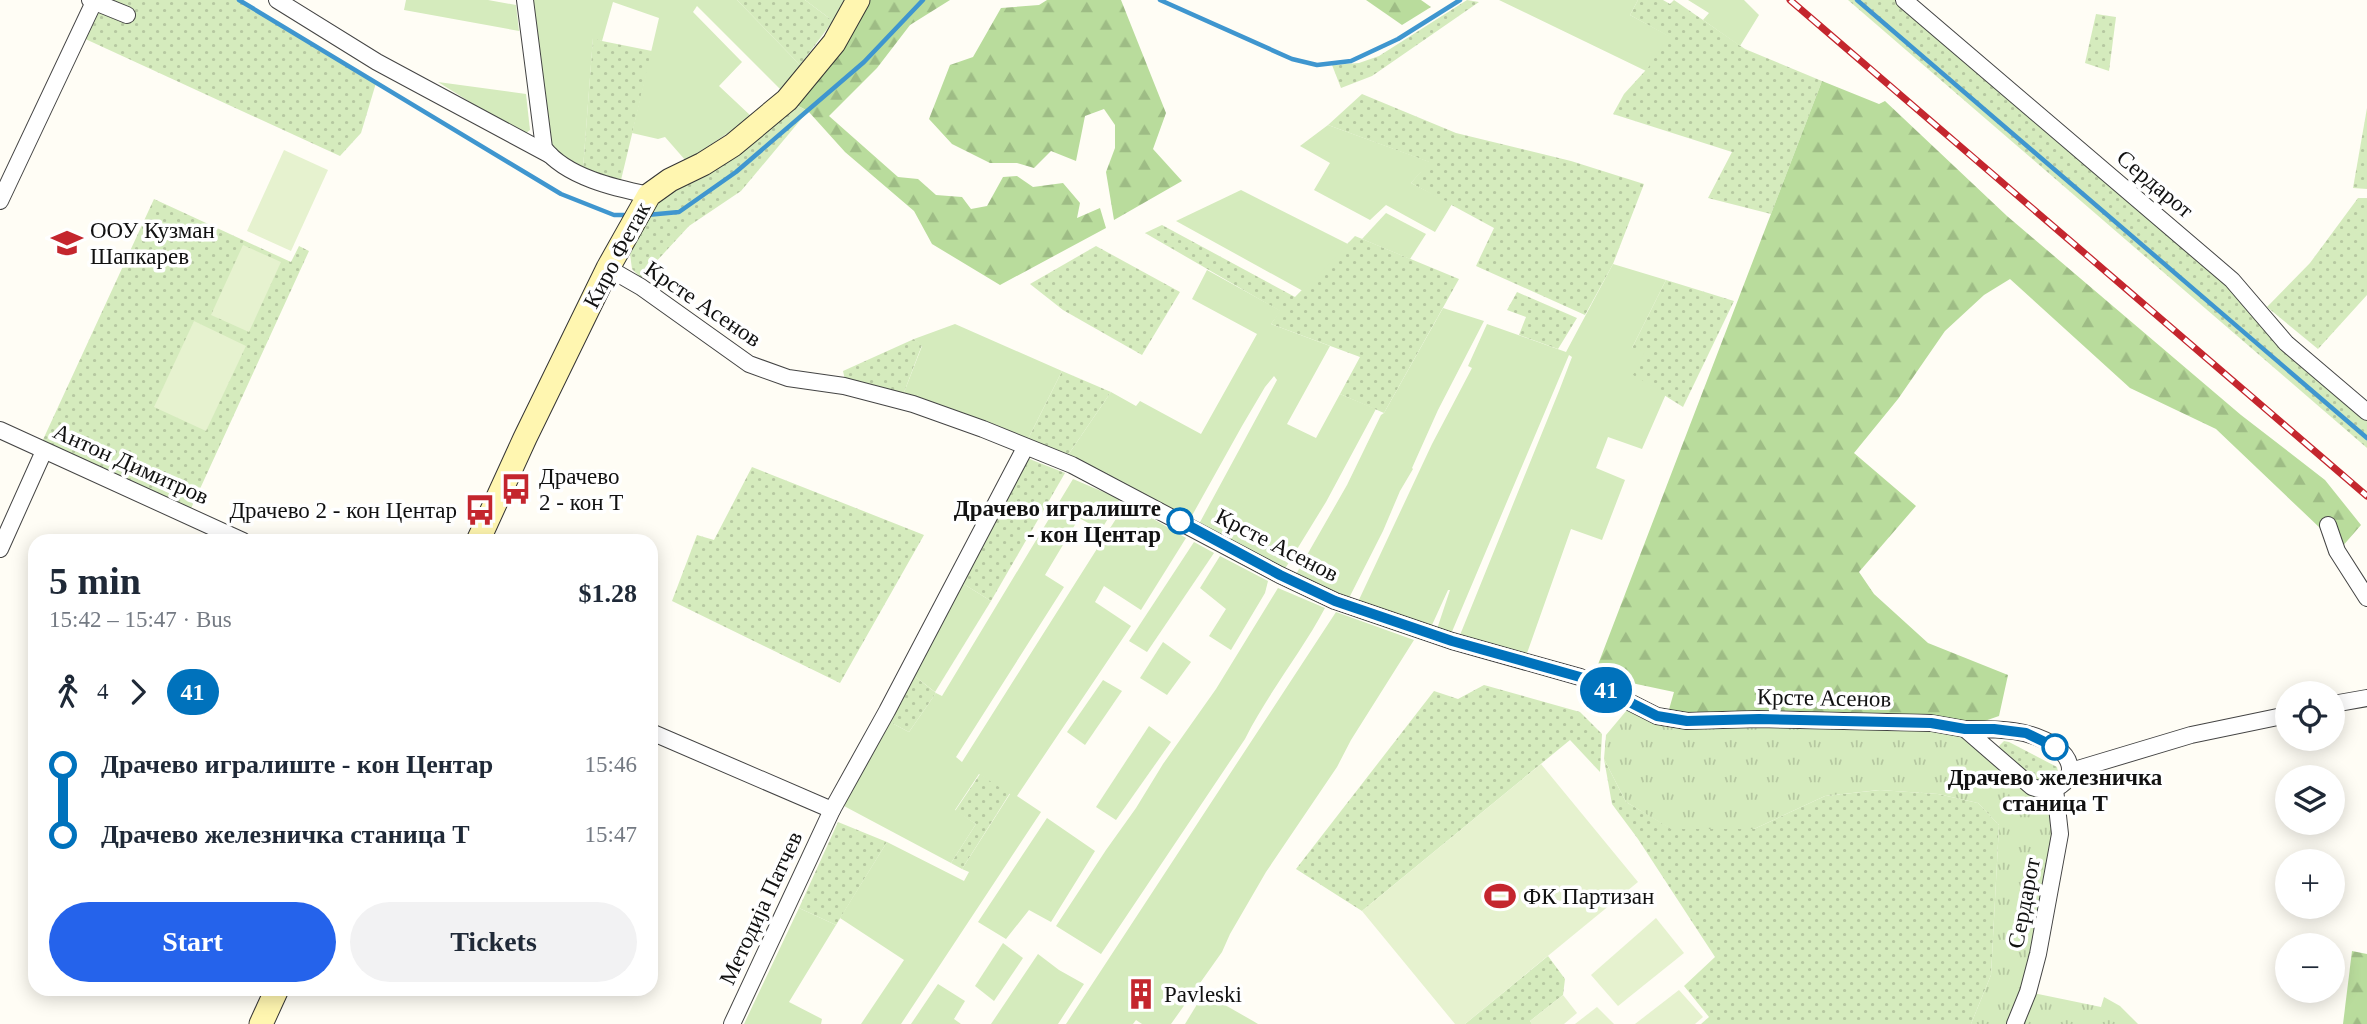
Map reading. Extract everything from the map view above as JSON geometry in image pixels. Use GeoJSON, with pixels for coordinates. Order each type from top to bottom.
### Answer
{"type":"FeatureCollection","features":[{"type":"Feature","properties":{"kind":"main road","name":"Киро Фетак"},"geometry":{"type":"LineString","coordinates":[[481,534],[524,438],[608,268],[649,195],[670,180],[733,145],[787,100],[834,43],[858,0]]}},
{"type":"Feature","properties":{"kind":"main road"},"geometry":{"type":"LineString","coordinates":[[261,1024],[274,996]]}},
{"type":"Feature","properties":{"kind":"street"},"geometry":{"type":"LineString","coordinates":[[277,0],[377,62],[550,155],[561,164],[602,184],[649,195]]}},
{"type":"Feature","properties":{"kind":"street"},"geometry":{"type":"LineString","coordinates":[[525,0],[542,141],[550,155]]}},
{"type":"Feature","properties":{"kind":"street","name":"Сердарот"},"geometry":{"type":"LineString","coordinates":[[1904,0],[2232,280],[2286,343],[2367,412]]}},
{"type":"Feature","properties":{"kind":"street"},"geometry":{"type":"LineString","coordinates":[[0,201],[92,1],[127,15]]}},
{"type":"Feature","properties":{"kind":"street","name":"Крсте Асенов"},"geometry":{"type":"LineString","coordinates":[[608,268],[640,287],[749,364],[788,378],[844,386],[913,404],[983,429],[1073,465],[1280,575],[1335,601],[1452,641],[1580,677],[1657,716],[1687,721],[1759,719],[1931,723],[1965,729],[2026,733],[2055,747],[2068,761],[2071,771]]}},
{"type":"Feature","properties":{"kind":"street","name":"Антон Димитров"},"geometry":{"type":"LineString","coordinates":[[0,430],[228,534]]}},
{"type":"Feature","properties":{"kind":"street","name":"Методија Патчев"},"geometry":{"type":"LineString","coordinates":[[732,1024],[832,810],[1025,448]]}},
{"type":"Feature","properties":{"kind":"street"},"geometry":{"type":"LineString","coordinates":[[0,549],[44,451]]}},
{"type":"Feature","properties":{"kind":"street"},"geometry":{"type":"LineString","coordinates":[[2328,524],[2337,551],[2367,598]]}},
{"type":"Feature","properties":{"kind":"street"},"geometry":{"type":"LineString","coordinates":[[2345,702],[2367,698]]}},
{"type":"Feature","properties":{"kind":"street"},"geometry":{"type":"LineString","coordinates":[[1965,729],[2032,787],[2043,791],[2055,789],[2067,780],[2071,771],[2191,735],[2275,718]]}},
{"type":"Feature","properties":{"kind":"street"},"geometry":{"type":"LineString","coordinates":[[658,735],[832,810]]}},
{"type":"Feature","properties":{"kind":"street","name":"Сердарот"},"geometry":{"type":"LineString","coordinates":[[2015,1024],[2028,992],[2038,954],[2060,834],[2055,789]]}},
{"type":"Feature","properties":{"kind":"green space"},"geometry":{"type":"Polygon","coordinates":[[[99,0],[239,0],[376,83],[361,133],[340,156],[81,37],[99,0]]]}},
{"type":"Feature","properties":{"kind":"green space"},"geometry":{"type":"Polygon","coordinates":[[[406,0],[488,0],[516,5],[519,31],[404,10],[406,0]]]}},
{"type":"Feature","properties":{"kind":"green space"},"geometry":{"type":"Polygon","coordinates":[[[531,0],[737,0],[802,67],[780,89],[697,6],[693,12],[742,62],[719,86],[752,117],[686,161],[665,137],[658,139],[632,133],[659,18],[613,2],[602,41],[593,38],[583,169],[553,150],[548,142],[540,56],[531,0]]]}},
{"type":"Feature","properties":{"kind":"green space"},"geometry":{"type":"Polygon","coordinates":[[[737,0],[805,0],[833,21],[800,65],[737,0]]]}},
{"type":"Feature","properties":{"kind":"green space"},"geometry":{"type":"Polygon","coordinates":[[[805,0],[847,0],[833,21],[805,0]]]}},
{"type":"Feature","properties":{"kind":"green space"},"geometry":{"type":"Polygon","coordinates":[[[858,0],[950,0],[910,25],[877,68],[829,116],[898,177],[918,179],[936,195],[962,197],[971,209],[987,206],[1003,177],[1017,176],[1033,187],[1063,183],[1080,203],[1077,218],[1100,208],[1106,228],[1000,285],[932,244],[914,211],[845,152],[808,111],[787,100],[858,0]]]}},
{"type":"Feature","properties":{"kind":"green space"},"geometry":{"type":"Polygon","coordinates":[[[1047,0],[1121,0],[1166,113],[1153,149],[1182,181],[1114,220],[1106,172],[1115,148],[1115,125],[1104,109],[1085,116],[1076,161],[1051,151],[1034,168],[1017,163],[990,163],[952,144],[929,119],[950,65],[973,57],[1001,8],[1039,5],[1047,0]]]}},
{"type":"Feature","properties":{"kind":"green space"},"geometry":{"type":"Polygon","coordinates":[[[1366,0],[1421,0],[1431,7],[1402,25],[1366,0]]]}},
{"type":"Feature","properties":{"kind":"green space"},"geometry":{"type":"Polygon","coordinates":[[[1467,0],[1479,2],[1372,76],[1341,88],[1332,65],[1359,63],[1379,56],[1467,0]]]}},
{"type":"Feature","properties":{"kind":"green space"},"geometry":{"type":"Polygon","coordinates":[[[1499,0],[1638,0],[1630,15],[1669,36],[1646,71],[1499,0]]]}},
{"type":"Feature","properties":{"kind":"green space"},"geometry":{"type":"Polygon","coordinates":[[[1638,0],[1663,0],[1670,4],[1674,0],[1745,49],[1822,81],[1771,214],[1708,198],[1732,152],[1613,114],[1624,94],[1645,71],[1668,36],[1630,15],[1638,0]]]}},
{"type":"Feature","properties":{"kind":"green space"},"geometry":{"type":"Polygon","coordinates":[[[1688,0],[1744,0],[1759,15],[1740,46],[1703,20],[1709,13],[1688,0]]]}},
{"type":"Feature","properties":{"kind":"green space"},"geometry":{"type":"Polygon","coordinates":[[[1848,0],[1904,0],[2232,280],[2367,412],[2367,448],[1848,0]]]}},
{"type":"Feature","properties":{"kind":"green space"},"geometry":{"type":"Polygon","coordinates":[[[2096,14],[2116,17],[2109,71],[2085,63],[2096,14]]]}},
{"type":"Feature","properties":{"kind":"green space"},"geometry":{"type":"Polygon","coordinates":[[[593,37],[652,51],[621,180],[583,169],[593,37]]]}},
{"type":"Feature","properties":{"kind":"green space"},"geometry":{"type":"Polygon","coordinates":[[[1822,81],[1879,104],[1885,101],[2007,216],[2241,415],[2325,480],[2361,525],[2341,548],[2216,429],[2130,388],[2010,279],[1984,295],[1945,331],[1898,399],[1854,453],[1916,506],[1859,572],[1874,594],[1928,643],[2008,675],[1999,716],[1973,725],[1668,713],[1674,692],[1594,675],[1822,81]]]}},
{"type":"Feature","properties":{"kind":"green space"},"geometry":{"type":"Polygon","coordinates":[[[438,82],[526,94],[530,130],[525,134],[515,130],[438,82]]]}},
{"type":"Feature","properties":{"kind":"green space"},"geometry":{"type":"Polygon","coordinates":[[[1362,94],[1456,133],[1571,161],[1644,184],[1613,264],[1585,315],[1476,266],[1494,228],[1411,183],[1429,162],[1328,125],[1362,94]]]}},
{"type":"Feature","properties":{"kind":"green space"},"geometry":{"type":"Polygon","coordinates":[[[792,103],[808,111],[741,191],[689,226],[641,278],[632,269],[630,254],[632,241],[648,202],[792,103]]]}},
{"type":"Feature","properties":{"kind":"green space"},"geometry":{"type":"Polygon","coordinates":[[[2367,108],[2367,189],[2353,188],[2367,108]]]}},
{"type":"Feature","properties":{"kind":"green space"},"geometry":{"type":"Polygon","coordinates":[[[1328,125],[1430,162],[1411,183],[1452,204],[1435,232],[1386,205],[1370,220],[1314,190],[1330,163],[1300,146],[1328,125]]]}},
{"type":"Feature","properties":{"kind":"green space"},"geometry":{"type":"Polygon","coordinates":[[[284,150],[328,170],[291,251],[247,231],[284,150]]]}},
{"type":"Feature","properties":{"kind":"green space"},"geometry":{"type":"Polygon","coordinates":[[[1241,190],[1348,244],[1303,291],[1176,221],[1241,190]]]}},
{"type":"Feature","properties":{"kind":"green space"},"geometry":{"type":"Polygon","coordinates":[[[2358,198],[2367,198],[2367,295],[2318,349],[2267,307],[2310,263],[2358,198]]]}},
{"type":"Feature","properties":{"kind":"green space"},"geometry":{"type":"Polygon","coordinates":[[[154,199],[291,262],[299,246],[309,251],[188,515],[41,444],[154,199]]]}},
{"type":"Feature","properties":{"kind":"green space"},"geometry":{"type":"Polygon","coordinates":[[[1386,213],[1426,234],[1410,259],[1362,239],[1386,213]]]}},
{"type":"Feature","properties":{"kind":"green space"},"geometry":{"type":"Polygon","coordinates":[[[1162,225],[1295,297],[1355,236],[1459,279],[1384,413],[1340,394],[1360,357],[1271,324],[1280,311],[1145,233],[1162,225]]]}},
{"type":"Feature","properties":{"kind":"green space"},"geometry":{"type":"Polygon","coordinates":[[[243,245],[281,262],[249,332],[211,315],[243,245]]]}},
{"type":"Feature","properties":{"kind":"green space"},"geometry":{"type":"Polygon","coordinates":[[[1096,246],[1180,292],[1142,355],[1063,310],[1030,284],[1096,246]]]}},
{"type":"Feature","properties":{"kind":"green space"},"geometry":{"type":"Polygon","coordinates":[[[1613,264],[1666,280],[1632,348],[1645,351],[1633,375],[1666,394],[1642,449],[1608,437],[1596,468],[1625,480],[1602,540],[1571,529],[1526,656],[1460,635],[1559,391],[1572,357],[1569,355],[1451,634],[1437,629],[1450,590],[1432,625],[1357,604],[1432,444],[1472,368],[1468,366],[1487,324],[1566,352],[1613,264]]]}},
{"type":"Feature","properties":{"kind":"green space"},"geometry":{"type":"Polygon","coordinates":[[[1207,270],[1281,311],[1271,324],[1330,346],[1287,424],[1316,438],[1340,394],[1376,409],[1326,502],[1283,572],[1199,524],[1277,380],[1274,376],[1242,426],[1189,521],[1066,458],[1111,392],[1136,406],[1140,401],[1201,434],[1257,334],[1192,299],[1207,270]]]}},
{"type":"Feature","properties":{"kind":"green space"},"geometry":{"type":"Polygon","coordinates":[[[1666,280],[1734,301],[1683,407],[1632,375],[1632,348],[1666,280]]]}},
{"type":"Feature","properties":{"kind":"green space"},"geometry":{"type":"Polygon","coordinates":[[[1517,292],[1577,318],[1558,349],[1519,335],[1526,317],[1507,310],[1517,292]]]}},
{"type":"Feature","properties":{"kind":"green space"},"geometry":{"type":"Polygon","coordinates":[[[1443,308],[1484,321],[1438,410],[1413,469],[1348,600],[1295,576],[1347,485],[1381,415],[1443,308]]]}},
{"type":"Feature","properties":{"kind":"green space"},"geometry":{"type":"Polygon","coordinates":[[[194,321],[246,346],[206,431],[154,407],[194,321]]]}},
{"type":"Feature","properties":{"kind":"green space"},"geometry":{"type":"Polygon","coordinates":[[[955,324],[1062,371],[1027,441],[903,395],[922,346],[914,339],[955,324]]]}},
{"type":"Feature","properties":{"kind":"green space"},"geometry":{"type":"Polygon","coordinates":[[[914,339],[922,345],[903,395],[845,380],[843,371],[914,339]]]}},
{"type":"Feature","properties":{"kind":"green space"},"geometry":{"type":"Polygon","coordinates":[[[1062,371],[1111,392],[1066,458],[1027,441],[1062,371]]]}},
{"type":"Feature","properties":{"kind":"green space"},"geometry":{"type":"Polygon","coordinates":[[[1027,458],[1065,473],[991,601],[962,583],[1027,458]]]}},
{"type":"Feature","properties":{"kind":"green space"},"geometry":{"type":"Polygon","coordinates":[[[752,467],[924,535],[840,683],[672,601],[697,535],[714,540],[752,467]]]}},
{"type":"Feature","properties":{"kind":"green space"},"geometry":{"type":"Polygon","coordinates":[[[1073,479],[1120,499],[1101,530],[1079,518],[1045,575],[1064,587],[956,757],[962,762],[1126,503],[1186,538],[1141,610],[1104,586],[1095,602],[1131,626],[1017,796],[1041,812],[901,1024],[861,1024],[904,960],[840,918],[887,842],[964,881],[969,872],[962,869],[1010,794],[979,774],[955,810],[976,824],[951,863],[844,806],[888,721],[909,732],[936,693],[942,696],[1073,479]]]}},
{"type":"Feature","properties":{"kind":"green space"},"geometry":{"type":"Polygon","coordinates":[[[1194,542],[1214,553],[1147,652],[1129,641],[1194,542]]]}},
{"type":"Feature","properties":{"kind":"green space"},"geometry":{"type":"Polygon","coordinates":[[[1220,556],[1268,581],[1265,593],[1231,650],[1209,636],[1226,609],[1200,588],[1220,556]]]}},
{"type":"Feature","properties":{"kind":"green space"},"geometry":{"type":"Polygon","coordinates":[[[962,583],[991,601],[935,692],[912,674],[962,583]]]}},
{"type":"Feature","properties":{"kind":"green space"},"geometry":{"type":"Polygon","coordinates":[[[1278,588],[1325,608],[1245,739],[1101,954],[1056,926],[1216,689],[1278,588]]]}},
{"type":"Feature","properties":{"kind":"green space"},"geometry":{"type":"Polygon","coordinates":[[[1336,612],[1414,640],[1337,767],[1266,872],[1222,952],[1171,1024],[1142,1024],[1136,1020],[1133,1024],[1066,1024],[1336,612]]]}},
{"type":"Feature","properties":{"kind":"green space"},"geometry":{"type":"Polygon","coordinates":[[[1163,642],[1191,662],[1167,695],[1140,678],[1163,642]]]}},
{"type":"Feature","properties":{"kind":"green space"},"geometry":{"type":"Polygon","coordinates":[[[912,674],[936,693],[909,732],[888,721],[912,674]]]}},
{"type":"Feature","properties":{"kind":"green space"},"geometry":{"type":"Polygon","coordinates":[[[1103,680],[1122,691],[1085,745],[1067,732],[1103,680]]]}},
{"type":"Feature","properties":{"kind":"green space"},"geometry":{"type":"Polygon","coordinates":[[[1484,685],[1580,712],[1602,734],[1600,772],[1570,740],[1362,911],[1296,869],[1434,691],[1458,699],[1484,685]]]}},
{"type":"Feature","properties":{"kind":"green space"},"geometry":{"type":"Polygon","coordinates":[[[1632,704],[1657,716],[1965,729],[2018,776],[2055,789],[2061,822],[2029,992],[2101,1007],[2104,997],[2120,1006],[2138,1024],[1971,1024],[1991,975],[1999,825],[1978,803],[1938,794],[1879,790],[1825,796],[1754,829],[1671,829],[1626,802],[1604,759],[1606,735],[1632,704]]]}},
{"type":"Feature","properties":{"kind":"green space"},"geometry":{"type":"Polygon","coordinates":[[[1149,726],[1171,742],[1116,820],[1096,807],[1149,726]]]}},
{"type":"Feature","properties":{"kind":"green space"},"geometry":{"type":"Polygon","coordinates":[[[2004,741],[2057,767],[2055,781],[2038,785],[2003,753],[1999,746],[2004,741]]]}},
{"type":"Feature","properties":{"kind":"green space"},"geometry":{"type":"Polygon","coordinates":[[[1604,759],[1626,802],[1672,829],[1754,829],[1825,796],[1880,790],[1938,794],[1978,803],[1999,825],[1991,975],[1971,1024],[1701,1024],[1709,1017],[1684,986],[1715,957],[1612,804],[1604,759]]]}},
{"type":"Feature","properties":{"kind":"green space","name":"ФК Партизан"},"geometry":{"type":"Polygon","coordinates":[[[1541,764],[1638,882],[1465,1024],[1455,1024],[1362,911],[1541,764]]]}},
{"type":"Feature","properties":{"kind":"green space"},"geometry":{"type":"Polygon","coordinates":[[[980,774],[1010,793],[962,869],[951,863],[976,824],[955,811],[980,774]]]}},
{"type":"Feature","properties":{"kind":"green space"},"geometry":{"type":"Polygon","coordinates":[[[1047,818],[1095,851],[1051,922],[1029,910],[1006,939],[978,922],[1047,818]]]}},
{"type":"Feature","properties":{"kind":"green space"},"geometry":{"type":"Polygon","coordinates":[[[838,822],[887,842],[836,925],[799,908],[838,822]]]}},
{"type":"Feature","properties":{"kind":"green space"},"geometry":{"type":"Polygon","coordinates":[[[799,908],[836,925],[789,1002],[822,1019],[821,1024],[744,1024],[799,908]]]}},
{"type":"Feature","properties":{"kind":"green space"},"geometry":{"type":"Polygon","coordinates":[[[1656,918],[1684,953],[1618,1006],[1591,975],[1656,918]]]}},
{"type":"Feature","properties":{"kind":"green space"},"geometry":{"type":"Polygon","coordinates":[[[1003,943],[1023,958],[994,1001],[975,986],[1003,943]]]}},
{"type":"Feature","properties":{"kind":"green space"},"geometry":{"type":"Polygon","coordinates":[[[2352,951],[2367,954],[2367,1024],[2343,1024],[2352,951]]]}},
{"type":"Feature","properties":{"kind":"green space"},"geometry":{"type":"Polygon","coordinates":[[[1038,954],[1084,984],[1058,1024],[991,1024],[1038,954]]]}},
{"type":"Feature","properties":{"kind":"green space"},"geometry":{"type":"Polygon","coordinates":[[[1548,956],[1565,979],[1563,995],[1530,1021],[1532,1024],[1465,1024],[1548,956]]]}},
{"type":"Feature","properties":{"kind":"green space"},"geometry":{"type":"Polygon","coordinates":[[[938,984],[965,1001],[954,1019],[961,1024],[911,1024],[938,984]]]}},
{"type":"Feature","properties":{"kind":"green space"},"geometry":{"type":"Polygon","coordinates":[[[1679,990],[1703,1017],[1695,1024],[1635,1024],[1679,990]]]}},
{"type":"Feature","properties":{"kind":"green space"},"geometry":{"type":"Polygon","coordinates":[[[1204,993],[1253,1021],[1258,1024],[1185,1024],[1204,993]]]}},
{"type":"Feature","properties":{"kind":"green space"},"geometry":{"type":"Polygon","coordinates":[[[1563,995],[1577,1013],[1564,1024],[1532,1024],[1530,1021],[1563,995]]]}},
{"type":"Feature","properties":{"kind":"green space"},"geometry":{"type":"Polygon","coordinates":[[[1597,1007],[1614,1024],[1575,1024],[1597,1007]]]}},
{"type":"Feature","properties":{"kind":"waterway"},"geometry":{"type":"LineString","coordinates":[[239,0],[561,194],[614,215],[624,215]]}},
{"type":"Feature","properties":{"kind":"waterway"},"geometry":{"type":"LineString","coordinates":[[647,215],[679,212],[736,172],[864,62],[923,0]]}},
{"type":"Feature","properties":{"kind":"waterway"},"geometry":{"type":"LineString","coordinates":[[1160,0],[1292,59],[1317,65],[1351,61],[1398,39],[1460,0]]}},
{"type":"Feature","properties":{"kind":"waterway"},"geometry":{"type":"LineString","coordinates":[[1857,0],[2367,438]]}},
{"type":"Feature","properties":{"kind":"railway"},"geometry":{"type":"LineString","coordinates":[[1790,0],[2367,496]]}},
{"type":"Feature","properties":{"kind":"bus line","name":"41"},"geometry":{"type":"LineString","coordinates":[[1180,521],[1280,575],[1335,601],[1452,641],[1580,677],[1657,716],[1687,721],[1759,719],[1931,723],[1965,729],[2026,733],[2055,747]]}},
{"type":"Feature","properties":{"kind":"place","name":"ООУ Кузман Шапкарев"},"geometry":{"type":"Point","coordinates":[67,243]}},
{"type":"Feature","properties":{"kind":"place","name":"Драчево 2 - кон T"},"geometry":{"type":"Point","coordinates":[516,489]}},
{"type":"Feature","properties":{"kind":"place","name":"Драчево 2 - кон Центар"},"geometry":{"type":"Point","coordinates":[480,510]}},
{"type":"Feature","properties":{"kind":"place","name":"Драчево игралиште - кон Центар"},"geometry":{"type":"Point","coordinates":[1180,521]}},
{"type":"Feature","properties":{"kind":"place","name":"Драчево железничка станица Т"},"geometry":{"type":"Point","coordinates":[2055,747]}},
{"type":"Feature","properties":{"kind":"place","name":"ФК Партизан"},"geometry":{"type":"Point","coordinates":[1500,896]}},
{"type":"Feature","properties":{"kind":"place","name":"Pavleski"},"geometry":{"type":"Point","coordinates":[1141,994]}}]}
